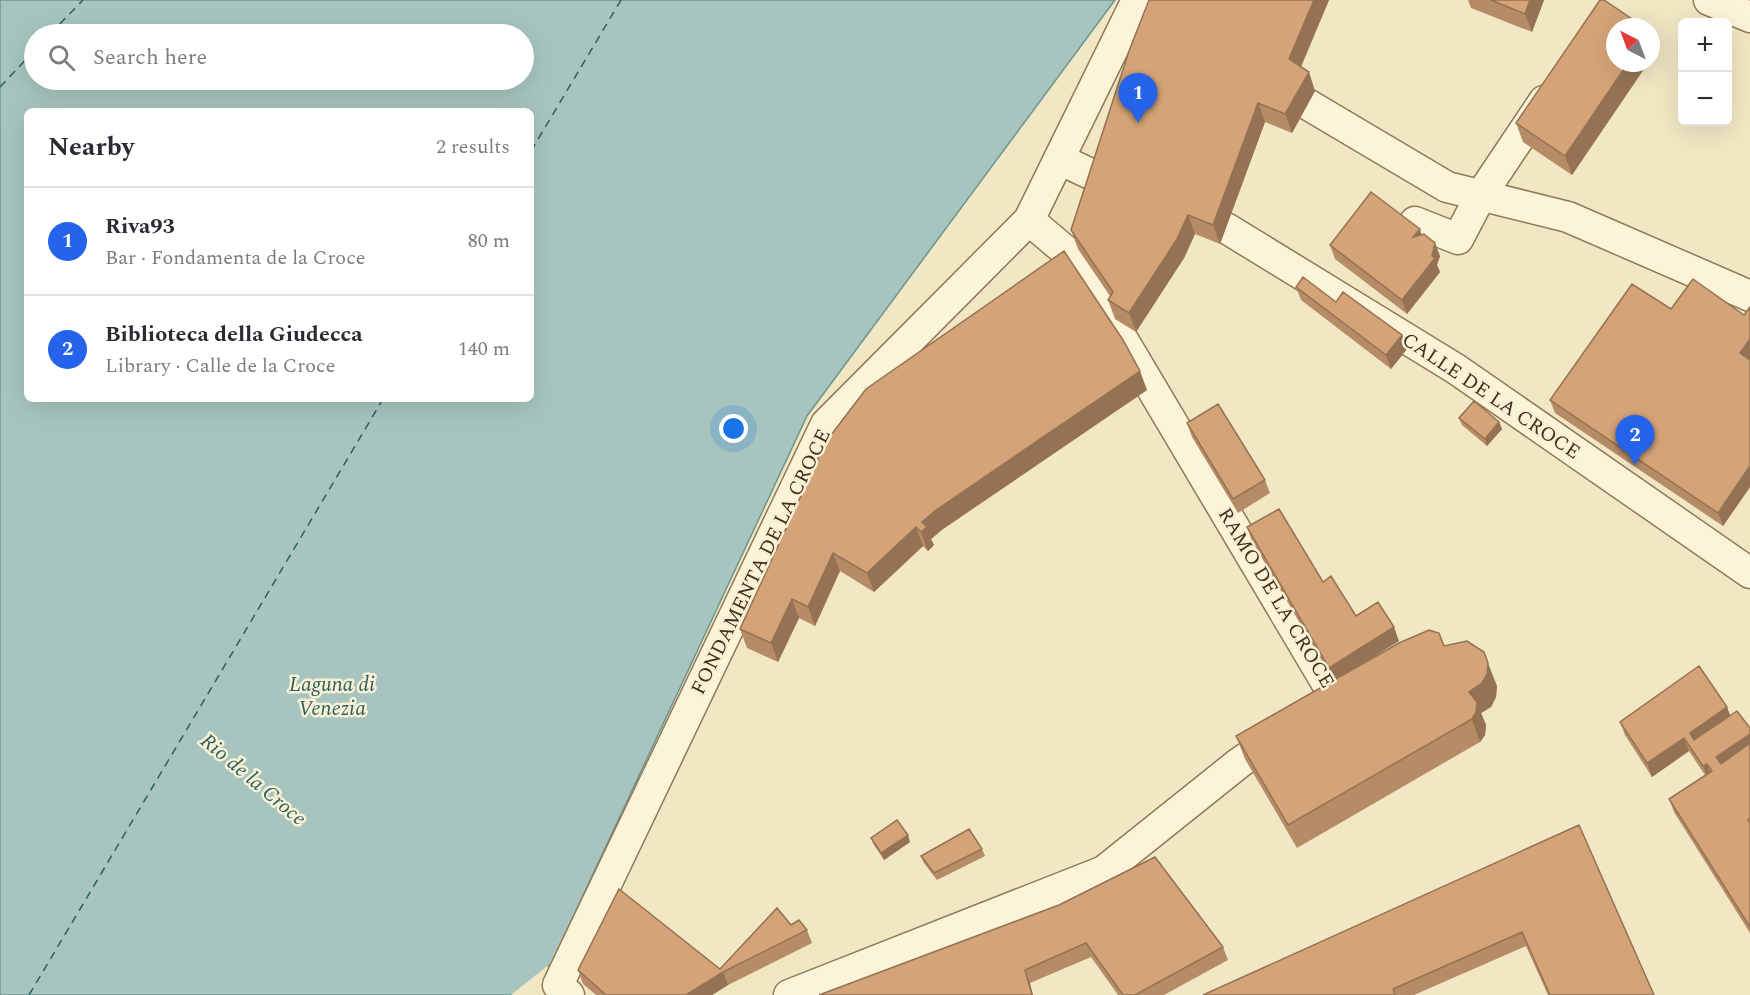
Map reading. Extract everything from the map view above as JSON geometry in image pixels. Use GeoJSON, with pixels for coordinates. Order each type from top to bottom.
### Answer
{"type":"FeatureCollection","features":[{"type":"Feature","properties":{"kind":"street"},"geometry":{"type":"LineString","coordinates":[[1709,0],[1750,17]]}},
{"type":"Feature","properties":{"kind":"street","name":"FONDAMENTA DE LA CROCE"},"geometry":{"type":"LineString","coordinates":[[564,990],[826,424],[1029,220],[1059,159],[1138,17]]}},
{"type":"Feature","properties":{"kind":"street"},"geometry":{"type":"LineString","coordinates":[[1414,222],[1458,240],[1481,195],[1561,76]]}},
{"type":"Feature","properties":{"kind":"street"},"geometry":{"type":"LineString","coordinates":[[1307,104],[1447,187],[1568,217],[1750,297]]}},
{"type":"Feature","properties":{"kind":"street"},"geometry":{"type":"LineString","coordinates":[[1059,159],[1099,178]]}},
{"type":"Feature","properties":{"kind":"street","name":"RAMO DE LA CROCE"},"geometry":{"type":"LineString","coordinates":[[789,995],[1104,871],[1239,764],[1335,697],[1075,259],[1029,220]]}},
{"type":"Feature","properties":{"kind":"street","name":"CALLE DE LA CROCE"},"geometry":{"type":"LineString","coordinates":[[1226,228],[1456,369],[1750,573]]}},
{"type":"Feature","properties":{"kind":"water","name":"Laguna di Venezia"},"geometry":{"type":"Polygon","coordinates":[[[0,0],[1115,0],[807,416],[551,964],[538,974],[557,995],[0,995],[0,0]]]}},
{"type":"Feature","properties":{"kind":"pier"},"geometry":{"type":"Polygon","coordinates":[[[547,966],[549,969],[542,974],[560,995],[511,995],[547,966]]]}},
{"type":"Feature","properties":{"kind":"building"},"geometry":{"type":"Polygon","coordinates":[[[1149,0],[1314,0],[1289,59],[1309,72],[1285,114],[1258,103],[1213,225],[1188,215],[1177,239],[1129,313],[1108,300],[1113,292],[1071,230],[1129,51],[1149,0]]]}},
{"type":"Feature","properties":{"kind":"building"},"geometry":{"type":"Polygon","coordinates":[[[1491,0],[1530,0],[1525,14],[1491,0]]]}},
{"type":"Feature","properties":{"kind":"building"},"geometry":{"type":"Polygon","coordinates":[[[1600,0],[1604,0],[1631,18],[1606,18],[1606,72],[1622,72],[1565,156],[1516,123],[1600,0]]]}},
{"type":"Feature","properties":{"kind":"building"},"geometry":{"type":"Polygon","coordinates":[[[1371,192],[1420,229],[1413,237],[1424,234],[1435,243],[1432,256],[1435,258],[1402,300],[1330,245],[1371,192]]]}},
{"type":"Feature","properties":{"kind":"building"},"geometry":{"type":"Polygon","coordinates":[[[1064,251],[1123,340],[1140,371],[936,510],[922,522],[927,527],[921,532],[916,527],[867,573],[833,553],[808,607],[792,599],[771,643],[740,629],[825,443],[866,389],[1064,251]]]}},
{"type":"Feature","properties":{"kind":"building"},"geometry":{"type":"Polygon","coordinates":[[[1303,277],[1336,302],[1343,292],[1402,335],[1386,355],[1296,287],[1303,277]]]}},
{"type":"Feature","properties":{"kind":"building"},"geometry":{"type":"Polygon","coordinates":[[[1693,279],[1744,315],[1750,307],[1750,339],[1740,353],[1750,360],[1750,466],[1718,513],[1550,400],[1632,284],[1671,309],[1693,279]]]}},
{"type":"Feature","properties":{"kind":"building"},"geometry":{"type":"Polygon","coordinates":[[[1474,401],[1499,422],[1485,439],[1459,418],[1474,401]]]}},
{"type":"Feature","properties":{"kind":"building"},"geometry":{"type":"Polygon","coordinates":[[[1218,404],[1265,480],[1233,499],[1187,423],[1218,404]]]}},
{"type":"Feature","properties":{"kind":"building"},"geometry":{"type":"Polygon","coordinates":[[[1279,509],[1323,582],[1331,576],[1356,616],[1378,602],[1394,627],[1329,668],[1247,527],[1279,509]]]}},
{"type":"Feature","properties":{"kind":"building"},"geometry":{"type":"Polygon","coordinates":[[[1429,630],[1439,633],[1444,646],[1467,641],[1484,652],[1488,663],[1487,674],[1482,683],[1469,692],[1477,702],[1476,712],[1472,719],[1288,825],[1236,736],[1399,643],[1429,630]]]}},
{"type":"Feature","properties":{"kind":"building"},"geometry":{"type":"Polygon","coordinates":[[[1699,666],[1727,707],[1690,733],[1694,740],[1737,711],[1750,728],[1750,734],[1716,757],[1721,764],[1750,743],[1750,818],[1748,820],[1750,823],[1750,927],[1669,799],[1712,771],[1707,764],[1703,766],[1684,738],[1647,763],[1620,722],[1699,666]]]}},
{"type":"Feature","properties":{"kind":"building"},"geometry":{"type":"Polygon","coordinates":[[[897,820],[908,835],[881,853],[871,838],[897,820]]]}},
{"type":"Feature","properties":{"kind":"building"},"geometry":{"type":"Polygon","coordinates":[[[1579,825],[1654,995],[1550,995],[1522,932],[1393,989],[1395,995],[1203,995],[1579,825]]]}},
{"type":"Feature","properties":{"kind":"building"},"geometry":{"type":"Polygon","coordinates":[[[969,829],[982,849],[934,873],[921,856],[969,829]]]}},
{"type":"Feature","properties":{"kind":"building"},"geometry":{"type":"Polygon","coordinates":[[[1155,857],[1223,947],[1135,995],[1123,995],[1086,943],[1025,970],[1032,995],[819,995],[1059,905],[1155,857]]]}},
{"type":"Feature","properties":{"kind":"building"},"geometry":{"type":"Polygon","coordinates":[[[619,889],[720,969],[777,908],[791,925],[799,920],[807,930],[723,972],[686,995],[606,995],[578,970],[619,889]]]}},
{"type":"Feature","properties":{"kind":"ferry route"},"geometry":{"type":"LineString","coordinates":[[60,24],[83,0]]}},
{"type":"Feature","properties":{"kind":"ferry route"},"geometry":{"type":"LineString","coordinates":[[534,146],[621,0]]}},
{"type":"Feature","properties":{"kind":"ferry route"},"geometry":{"type":"LineString","coordinates":[[0,87],[24,62]]}},
{"type":"Feature","properties":{"kind":"ferry route"},"geometry":{"type":"LineString","coordinates":[[29,995],[381,402]]}},
{"type":"Feature","properties":{"kind":"place","name":"Riva93"},"geometry":{"type":"Point","coordinates":[1138,123]}},
{"type":"Feature","properties":{"kind":"place","name":"Biblioteca della Giudecca"},"geometry":{"type":"Point","coordinates":[1635,465]}},
{"type":"Feature","properties":{"kind":"water label","name":"Rio de la Croce"},"geometry":{"type":"Point","coordinates":[253,780]}}]}
